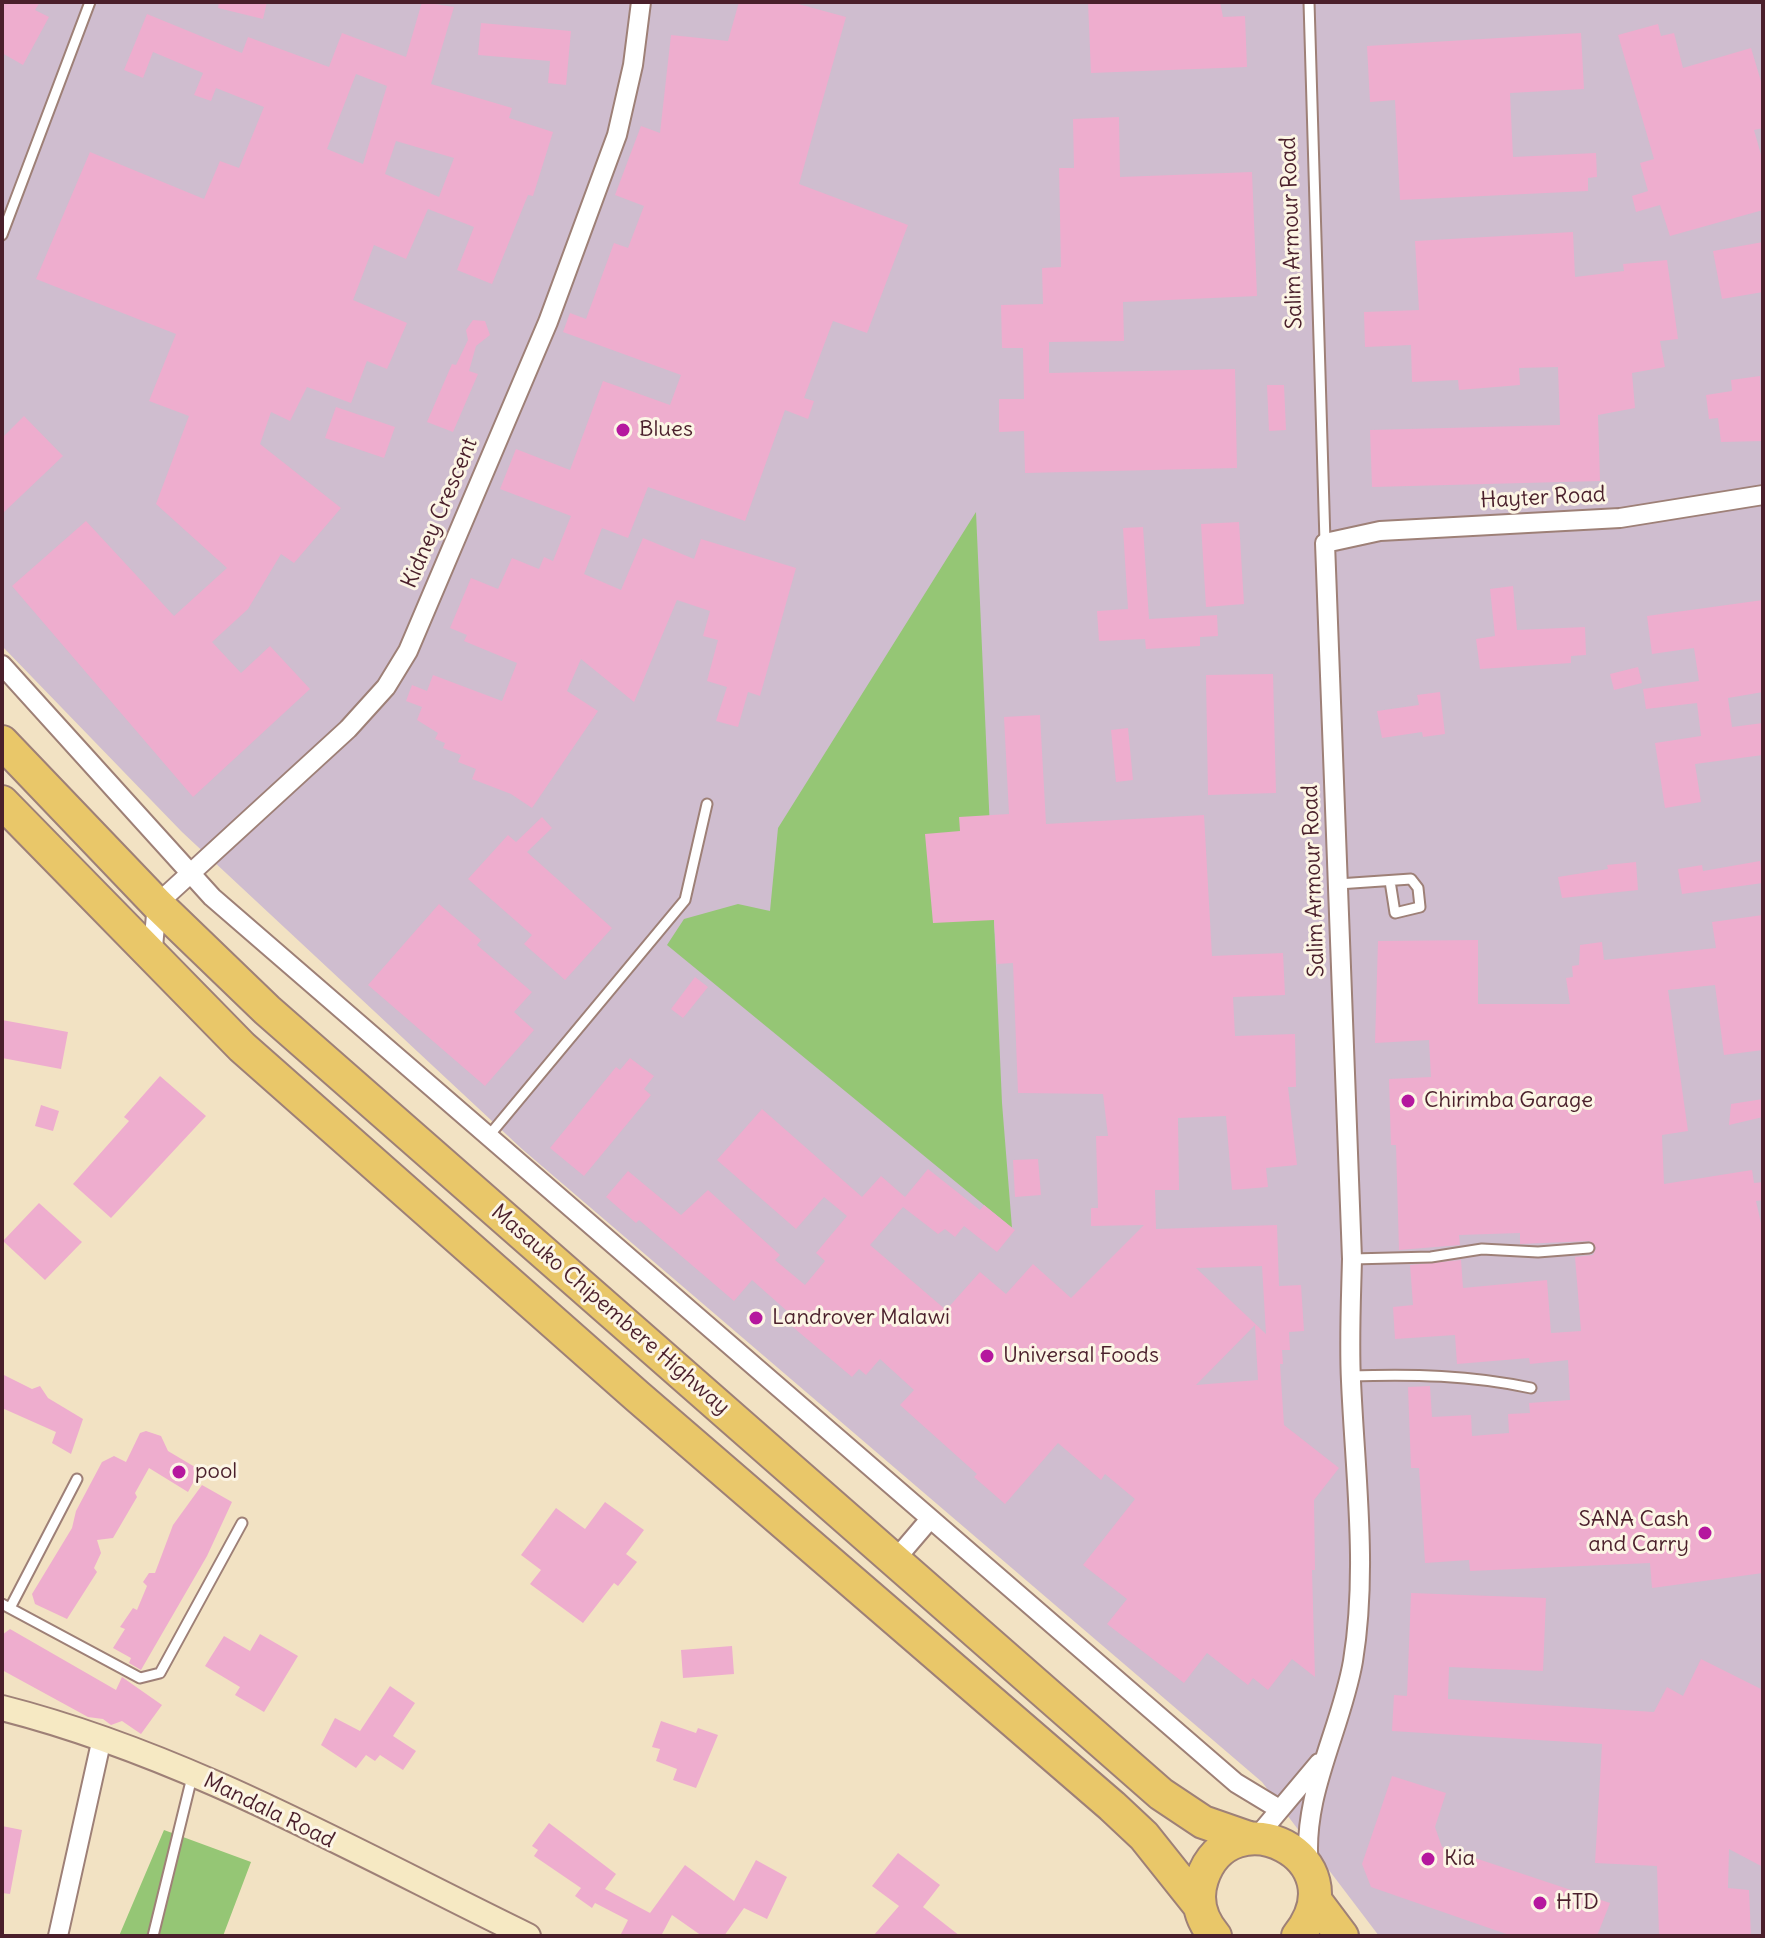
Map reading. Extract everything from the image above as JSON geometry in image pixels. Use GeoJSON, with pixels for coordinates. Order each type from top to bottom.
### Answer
{"type":"FeatureCollection","features":[{"type":"Feature","properties":{"kind":"highway","name":"Masauko Chipembere Highway"},"geometry":{"type":"LineString","coordinates":[[2,742],[157,904],[267,1010],[1161,1794],[1203,1822],[1286,1846],[1309,1868]]}},
{"type":"Feature","properties":{"kind":"highway","name":"Masauko Chipembere Highway"},"geometry":{"type":"LineString","coordinates":[[2,802],[242,1047],[1144,1836],[1199,1905],[1215,1936]]}},
{"type":"Feature","properties":{"kind":"highway"},"geometry":{"type":"LineString","coordinates":[[1199,1905],[1199,1887],[1210,1862],[1231,1844],[1252,1838]]}},
{"type":"Feature","properties":{"kind":"highway"},"geometry":{"type":"LineString","coordinates":[[1298,1936],[1309,1923],[1315,1900],[1309,1868]]}},
{"type":"Feature","properties":{"kind":"highway"},"geometry":{"type":"LineString","coordinates":[[1315,1900],[1342,1936]]}},
{"type":"Feature","properties":{"kind":"street","name":"Kidney Crescent"},"geometry":{"type":"LineString","coordinates":[[157,904],[348,729],[386,687],[408,651],[548,322],[617,135],[633,65],[641,2]]}},
{"type":"Feature","properties":{"kind":"street","name":"Hayter Road"},"geometry":{"type":"LineString","coordinates":[[1325,543],[1380,531],[1633,516],[1763,495]]}},
{"type":"Feature","properties":{"kind":"street","name":"Salim Armour Road"},"geometry":{"type":"LineString","coordinates":[[1309,1868],[1306,1842],[1310,1812],[1352,1661],[1360,1587],[1350,1376],[1352,1259],[1325,543]]}},
{"type":"Feature","properties":{"kind":"street"},"geometry":{"type":"LineString","coordinates":[[2,665],[212,897],[1236,1783],[1279,1809]]}},
{"type":"Feature","properties":{"kind":"street"},"geometry":{"type":"LineString","coordinates":[[152,958],[157,904]]}},
{"type":"Feature","properties":{"kind":"street"},"geometry":{"type":"LineString","coordinates":[[895,1560],[930,1519]]}},
{"type":"Feature","properties":{"kind":"street","name":"Mandala Road"},"geometry":{"type":"LineString","coordinates":[[2,1708],[102,1738],[193,1774],[528,1936]]}},
{"type":"Feature","properties":{"kind":"street"},"geometry":{"type":"LineString","coordinates":[[58,1936],[102,1738]]}},
{"type":"Feature","properties":{"kind":"street","name":"Salim Armour Road"},"geometry":{"type":"LineString","coordinates":[[1252,1838],[1326,1755]]}},
{"type":"Feature","properties":{"kind":"lane"},"geometry":{"type":"LineString","coordinates":[[2,235],[90,2]]}},
{"type":"Feature","properties":{"kind":"lane","name":"Salim Armour Road"},"geometry":{"type":"LineString","coordinates":[[1309,2],[1325,543]]}},
{"type":"Feature","properties":{"kind":"lane"},"geometry":{"type":"LineString","coordinates":[[487,1138],[685,900],[707,804]]}},
{"type":"Feature","properties":{"kind":"lane"},"geometry":{"type":"LineString","coordinates":[[1338,884],[1390,881]]}},
{"type":"Feature","properties":{"kind":"lane"},"geometry":{"type":"LineString","coordinates":[[1352,1259],[1431,1257],[1482,1249],[1538,1252],[1589,1248]]}},
{"type":"Feature","properties":{"kind":"lane"},"geometry":{"type":"LineString","coordinates":[[1350,1376],[1434,1373],[1476,1376],[1531,1388]]}},
{"type":"Feature","properties":{"kind":"lane"},"geometry":{"type":"LineString","coordinates":[[77,1479],[6,1606],[140,1678],[160,1673],[242,1523]]}},
{"type":"Feature","properties":{"kind":"lane"},"geometry":{"type":"LineString","coordinates":[[153,1936],[193,1774]]}},
{"type":"Feature","properties":{"kind":"shaded area"},"geometry":{"type":"Polygon","coordinates":[[[2,2],[1763,2],[1763,1936],[1379,1936],[1262,1782],[522,1149],[182,832],[2,646],[2,2]]]}},
{"type":"Feature","properties":{"kind":"green space"},"geometry":{"type":"Polygon","coordinates":[[[976,512],[1002,1103],[1012,1228],[667,945],[684,919],[738,904],[770,911],[778,828],[976,512]]]}},
{"type":"Feature","properties":{"kind":"green space"},"geometry":{"type":"Polygon","coordinates":[[[164,1830],[251,1862],[223,1936],[119,1936],[164,1830]]]}},
{"type":"Feature","properties":{"kind":"building"},"geometry":{"type":"Polygon","coordinates":[[[2,2],[40,2],[35,10],[49,17],[23,65],[2,53],[2,2]]]}},
{"type":"Feature","properties":{"kind":"building"},"geometry":{"type":"Polygon","coordinates":[[[219,2],[267,2],[263,19],[218,8],[219,2]]]}},
{"type":"Feature","properties":{"kind":"building"},"geometry":{"type":"Polygon","coordinates":[[[422,2],[454,7],[431,84],[512,108],[509,118],[553,132],[533,196],[528,195],[492,284],[457,270],[474,227],[428,209],[406,259],[374,245],[353,300],[407,323],[387,369],[367,361],[351,403],[307,387],[290,421],[271,412],[260,444],[341,508],[294,563],[281,554],[248,609],[212,642],[241,673],[270,646],[310,689],[193,797],[12,586],[86,521],[174,616],[227,568],[156,504],[189,416],[149,401],[176,334],[36,279],[90,152],[204,199],[220,161],[239,168],[264,107],[216,88],[211,101],[194,95],[203,73],[153,52],[143,78],[124,70],[147,14],[242,53],[248,37],[329,67],[342,33],[406,57],[422,2]],[[356,74],[327,149],[363,164],[387,86],[356,74]],[[396,141],[385,174],[439,197],[454,158],[396,141]]]}},
{"type":"Feature","properties":{"kind":"building"},"geometry":{"type":"Polygon","coordinates":[[[739,2],[791,2],[846,17],[799,184],[908,225],[867,333],[833,321],[804,398],[814,401],[808,419],[785,410],[745,521],[648,487],[628,538],[602,528],[584,574],[621,590],[643,538],[694,559],[701,539],[796,568],[760,696],[748,692],[738,727],[716,721],[727,687],[707,681],[718,640],[703,636],[710,611],[677,600],[634,702],[581,659],[567,691],[598,711],[532,808],[511,794],[472,779],[476,769],[458,762],[461,755],[443,748],[445,743],[435,739],[438,733],[417,720],[422,707],[406,701],[412,685],[427,691],[433,675],[502,701],[517,663],[464,641],[467,635],[450,628],[471,578],[498,589],[512,558],[539,569],[544,557],[553,561],[571,516],[500,489],[516,449],[570,470],[603,381],[670,405],[681,375],[563,332],[570,313],[586,319],[614,243],[628,248],[644,206],[615,195],[641,126],[660,133],[671,35],[728,41],[739,2]]]}},
{"type":"Feature","properties":{"kind":"building"},"geometry":{"type":"Polygon","coordinates":[[[1088,2],[1220,2],[1223,17],[1245,16],[1247,67],[1091,73],[1088,2]]]}},
{"type":"Feature","properties":{"kind":"building"},"geometry":{"type":"Polygon","coordinates":[[[481,23],[571,31],[566,85],[548,83],[550,61],[478,55],[481,23]]]}},
{"type":"Feature","properties":{"kind":"building"},"geometry":{"type":"Polygon","coordinates":[[[1658,24],[1661,36],[1674,33],[1683,68],[1751,48],[1763,88],[1763,128],[1754,130],[1763,162],[1763,210],[1670,236],[1660,205],[1636,212],[1632,196],[1648,191],[1640,163],[1654,159],[1618,35],[1658,24]]]}},
{"type":"Feature","properties":{"kind":"building"},"geometry":{"type":"Polygon","coordinates":[[[1581,33],[1584,89],[1510,93],[1513,157],[1596,153],[1597,177],[1588,178],[1588,191],[1400,200],[1395,100],[1370,102],[1367,46],[1581,33]]]}},
{"type":"Feature","properties":{"kind":"building"},"geometry":{"type":"Polygon","coordinates":[[[1119,117],[1120,177],[1252,172],[1257,296],[1123,302],[1124,341],[1049,342],[1049,373],[1235,369],[1237,468],[1025,473],[1024,431],[999,432],[999,399],[1024,399],[1023,348],[1002,348],[1001,305],[1043,304],[1042,268],[1061,267],[1059,168],[1074,168],[1073,119],[1119,117]]]}},
{"type":"Feature","properties":{"kind":"building"},"geometry":{"type":"Polygon","coordinates":[[[1573,232],[1575,277],[1624,271],[1623,264],[1667,260],[1678,339],[1660,341],[1665,367],[1632,373],[1635,408],[1598,415],[1600,481],[1372,487],[1370,430],[1560,425],[1558,367],[1519,368],[1520,385],[1459,390],[1458,380],[1412,382],[1411,345],[1365,347],[1364,312],[1419,310],[1415,241],[1573,232]]]}},
{"type":"Feature","properties":{"kind":"building"},"geometry":{"type":"Polygon","coordinates":[[[1763,242],[1763,292],[1722,299],[1713,251],[1763,242]]]}},
{"type":"Feature","properties":{"kind":"building"},"geometry":{"type":"Polygon","coordinates":[[[473,320],[485,321],[490,335],[476,346],[469,371],[478,374],[453,432],[427,422],[452,364],[456,365],[468,340],[466,330],[473,320]]]}},
{"type":"Feature","properties":{"kind":"building"},"geometry":{"type":"Polygon","coordinates":[[[1760,376],[1763,441],[1721,442],[1718,418],[1709,419],[1706,395],[1732,391],[1731,380],[1760,376]]]}},
{"type":"Feature","properties":{"kind":"building"},"geometry":{"type":"Polygon","coordinates":[[[1267,385],[1284,385],[1286,430],[1269,431],[1267,385]]]}},
{"type":"Feature","properties":{"kind":"building"},"geometry":{"type":"Polygon","coordinates":[[[336,407],[395,427],[384,458],[325,438],[336,407]]]}},
{"type":"Feature","properties":{"kind":"building"},"geometry":{"type":"Polygon","coordinates":[[[24,416],[63,456],[2,514],[2,438],[24,416]]]}},
{"type":"Feature","properties":{"kind":"building"},"geometry":{"type":"Polygon","coordinates":[[[1239,522],[1244,604],[1206,607],[1201,524],[1239,522]]]}},
{"type":"Feature","properties":{"kind":"building"},"geometry":{"type":"Polygon","coordinates":[[[1143,527],[1149,619],[1217,615],[1218,636],[1200,637],[1200,646],[1146,649],[1145,639],[1099,641],[1097,611],[1128,609],[1123,528],[1143,527]]]}},
{"type":"Feature","properties":{"kind":"building"},"geometry":{"type":"Polygon","coordinates":[[[1513,586],[1517,630],[1585,627],[1586,655],[1571,656],[1571,663],[1480,669],[1476,639],[1495,636],[1490,589],[1513,586]]]}},
{"type":"Feature","properties":{"kind":"building"},"geometry":{"type":"Polygon","coordinates":[[[1763,600],[1763,692],[1728,698],[1732,727],[1763,723],[1763,755],[1695,764],[1701,802],[1665,808],[1655,743],[1701,736],[1697,703],[1646,709],[1643,689],[1699,681],[1694,648],[1652,654],[1647,616],[1763,600]]]}},
{"type":"Feature","properties":{"kind":"building"},"geometry":{"type":"Polygon","coordinates":[[[1638,667],[1642,683],[1614,690],[1610,674],[1638,667]]]}},
{"type":"Feature","properties":{"kind":"building"},"geometry":{"type":"Polygon","coordinates":[[[1273,674],[1276,793],[1208,795],[1206,675],[1273,674]]]}},
{"type":"Feature","properties":{"kind":"building"},"geometry":{"type":"Polygon","coordinates":[[[1440,692],[1445,734],[1423,737],[1422,732],[1382,738],[1377,711],[1419,705],[1417,695],[1440,692]]]}},
{"type":"Feature","properties":{"kind":"building"},"geometry":{"type":"Polygon","coordinates":[[[1040,715],[1046,824],[1204,815],[1212,956],[1283,953],[1285,995],[1233,997],[1235,1036],[1295,1034],[1296,1087],[1288,1087],[1297,1165],[1266,1168],[1268,1187],[1232,1190],[1226,1116],[1178,1118],[1179,1190],[1155,1190],[1156,1229],[1277,1225],[1279,1286],[1301,1285],[1304,1331],[1289,1332],[1290,1350],[1282,1350],[1283,1364],[1280,1364],[1284,1425],[1339,1468],[1314,1500],[1315,1677],[1292,1659],[1268,1690],[1253,1678],[1248,1685],[1207,1653],[1184,1683],[1107,1624],[1127,1599],[1083,1565],[1135,1499],[1105,1474],[1101,1480],[1058,1443],[1005,1504],[974,1477],[977,1474],[900,1405],[914,1390],[880,1359],[866,1375],[859,1369],[852,1377],[781,1317],[787,1311],[752,1280],[734,1301],[639,1220],[636,1223],[606,1197],[628,1171],[681,1215],[708,1190],[780,1255],[775,1260],[805,1285],[825,1261],[816,1253],[847,1216],[824,1197],[796,1229],[717,1160],[762,1109],[862,1197],[881,1176],[905,1197],[928,1169],[980,1210],[984,1205],[1015,1230],[997,1252],[964,1226],[955,1237],[945,1229],[938,1234],[903,1207],[870,1245],[946,1310],[980,1272],[1006,1294],[1033,1264],[1071,1298],[1144,1225],[1091,1226],[1091,1208],[1098,1208],[1096,1136],[1108,1136],[1103,1094],[1018,1093],[1013,963],[997,964],[994,920],[933,923],[925,834],[960,831],[959,817],[1009,814],[1004,717],[1040,715]],[[1262,1266],[1196,1268],[1266,1334],[1262,1266]],[[1255,1325],[1196,1385],[1258,1380],[1255,1325]]]}},
{"type":"Feature","properties":{"kind":"building"},"geometry":{"type":"Polygon","coordinates":[[[1128,728],[1133,780],[1116,782],[1111,730],[1128,728]]]}},
{"type":"Feature","properties":{"kind":"building"},"geometry":{"type":"Polygon","coordinates":[[[542,817],[552,828],[527,852],[612,928],[565,980],[524,944],[532,935],[468,879],[508,835],[516,842],[542,817]]]}},
{"type":"Feature","properties":{"kind":"building"},"geometry":{"type":"Polygon","coordinates":[[[1760,861],[1763,883],[1682,894],[1678,869],[1702,865],[1703,871],[1760,861]]]}},
{"type":"Feature","properties":{"kind":"building"},"geometry":{"type":"Polygon","coordinates":[[[1636,862],[1638,890],[1562,898],[1558,877],[1608,869],[1607,865],[1636,862]]]}},
{"type":"Feature","properties":{"kind":"building"},"geometry":{"type":"Polygon","coordinates":[[[439,904],[481,940],[477,945],[532,992],[514,1012],[534,1030],[485,1086],[368,985],[439,904]]]}},
{"type":"Feature","properties":{"kind":"building"},"geometry":{"type":"Polygon","coordinates":[[[1763,915],[1763,1050],[1724,1055],[1715,985],[1668,990],[1688,1131],[1662,1135],[1664,1184],[1752,1170],[1754,1183],[1763,1182],[1763,1200],[1756,1201],[1763,1232],[1763,1573],[1652,1588],[1650,1563],[1470,1571],[1469,1560],[1425,1563],[1419,1468],[1411,1468],[1408,1387],[1430,1386],[1432,1417],[1471,1415],[1472,1436],[1509,1433],[1508,1414],[1530,1413],[1529,1403],[1570,1400],[1568,1360],[1530,1364],[1529,1358],[1457,1364],[1455,1335],[1395,1339],[1393,1307],[1413,1305],[1410,1265],[1461,1260],[1463,1288],[1547,1280],[1551,1333],[1581,1331],[1575,1257],[1593,1255],[1596,1248],[1589,1241],[1520,1244],[1520,1233],[1459,1235],[1460,1245],[1399,1250],[1396,1145],[1391,1145],[1389,1079],[1431,1077],[1429,1040],[1375,1043],[1378,941],[1478,940],[1478,1004],[1570,1004],[1566,978],[1573,977],[1572,966],[1579,965],[1580,945],[1602,942],[1604,960],[1716,948],[1712,922],[1763,915]]]}},
{"type":"Feature","properties":{"kind":"building"},"geometry":{"type":"Polygon","coordinates":[[[695,977],[708,987],[683,1018],[671,1009],[695,977]]]}},
{"type":"Feature","properties":{"kind":"building"},"geometry":{"type":"Polygon","coordinates":[[[2,1020],[68,1032],[61,1069],[2,1058],[2,1020]]]}},
{"type":"Feature","properties":{"kind":"building"},"geometry":{"type":"Polygon","coordinates":[[[630,1058],[654,1076],[644,1089],[651,1095],[584,1176],[550,1148],[616,1067],[620,1070],[630,1058]]]}},
{"type":"Feature","properties":{"kind":"building"},"geometry":{"type":"Polygon","coordinates":[[[160,1076],[206,1116],[111,1218],[73,1184],[129,1121],[124,1117],[160,1076]]]}},
{"type":"Feature","properties":{"kind":"building"},"geometry":{"type":"Polygon","coordinates":[[[1763,1099],[1763,1117],[1729,1125],[1731,1104],[1763,1099]]]}},
{"type":"Feature","properties":{"kind":"building"},"geometry":{"type":"Polygon","coordinates":[[[41,1105],[59,1111],[53,1131],[35,1126],[41,1105]]]}},
{"type":"Feature","properties":{"kind":"building"},"geometry":{"type":"Polygon","coordinates":[[[1038,1159],[1041,1195],[1015,1197],[1013,1160],[1038,1159]]]}},
{"type":"Feature","properties":{"kind":"building"},"geometry":{"type":"Polygon","coordinates":[[[39,1203],[82,1242],[45,1280],[3,1241],[39,1203]]]}},
{"type":"Feature","properties":{"kind":"building"},"geometry":{"type":"Polygon","coordinates":[[[2,1374],[32,1389],[40,1386],[48,1398],[83,1419],[71,1454],[52,1443],[56,1432],[2,1408],[2,1374]]]}},
{"type":"Feature","properties":{"kind":"building"},"geometry":{"type":"Polygon","coordinates":[[[146,1431],[161,1436],[168,1451],[200,1470],[188,1492],[149,1468],[135,1493],[137,1497],[113,1538],[97,1540],[101,1553],[94,1568],[97,1572],[67,1619],[35,1604],[32,1594],[72,1528],[76,1511],[102,1462],[114,1456],[126,1462],[140,1433],[146,1431]]]}},
{"type":"Feature","properties":{"kind":"building"},"geometry":{"type":"Polygon","coordinates":[[[202,1485],[232,1502],[207,1556],[141,1670],[129,1663],[131,1658],[113,1648],[125,1629],[120,1627],[133,1608],[137,1610],[147,1586],[143,1582],[149,1573],[155,1573],[173,1525],[202,1485]]]}},
{"type":"Feature","properties":{"kind":"building"},"geometry":{"type":"Polygon","coordinates":[[[605,1502],[644,1530],[626,1554],[637,1562],[618,1586],[614,1583],[583,1623],[530,1584],[541,1570],[521,1555],[556,1508],[585,1529],[605,1502]]]}},
{"type":"Feature","properties":{"kind":"building"},"geometry":{"type":"Polygon","coordinates":[[[1411,1593],[1546,1598],[1543,1671],[1449,1667],[1448,1699],[1654,1712],[1667,1687],[1683,1696],[1701,1659],[1763,1690],[1763,1867],[1729,1849],[1728,1888],[1749,1890],[1751,1936],[1659,1936],[1657,1866],[1595,1863],[1602,1744],[1392,1731],[1394,1695],[1407,1696],[1411,1593]]]}},
{"type":"Feature","properties":{"kind":"building"},"geometry":{"type":"Polygon","coordinates":[[[10,1629],[116,1690],[122,1677],[162,1705],[141,1734],[122,1721],[111,1725],[103,1719],[88,1717],[2,1670],[2,1635],[10,1629]]]}},
{"type":"Feature","properties":{"kind":"building"},"geometry":{"type":"Polygon","coordinates":[[[260,1634],[298,1656],[264,1712],[235,1695],[240,1687],[205,1666],[224,1636],[250,1651],[260,1634]]]}},
{"type":"Feature","properties":{"kind":"building"},"geometry":{"type":"Polygon","coordinates":[[[732,1646],[734,1674],[683,1678],[681,1650],[732,1646]]]}},
{"type":"Feature","properties":{"kind":"building"},"geometry":{"type":"Polygon","coordinates":[[[390,1686],[415,1703],[393,1736],[416,1751],[403,1770],[380,1755],[375,1761],[366,1755],[356,1768],[321,1745],[335,1718],[360,1731],[390,1686]]]}},
{"type":"Feature","properties":{"kind":"building"},"geometry":{"type":"Polygon","coordinates":[[[661,1721],[696,1733],[698,1728],[718,1735],[696,1788],[673,1780],[677,1769],[656,1761],[660,1749],[652,1747],[661,1721]]]}},
{"type":"Feature","properties":{"kind":"building"},"geometry":{"type":"Polygon","coordinates":[[[1392,1776],[1446,1793],[1435,1827],[1442,1847],[1610,1903],[1597,1936],[1512,1936],[1371,1887],[1362,1864],[1392,1776]]]}},
{"type":"Feature","properties":{"kind":"building"},"geometry":{"type":"Polygon","coordinates":[[[549,1823],[616,1874],[605,1889],[650,1913],[685,1865],[734,1901],[756,1860],[787,1877],[767,1919],[744,1908],[724,1936],[702,1936],[672,1915],[661,1936],[620,1936],[628,1920],[595,1903],[592,1908],[575,1896],[581,1888],[534,1856],[538,1850],[532,1846],[549,1823]]]}},
{"type":"Feature","properties":{"kind":"building"},"geometry":{"type":"Polygon","coordinates":[[[2,1826],[22,1830],[10,1894],[2,1893],[2,1826]]]}},
{"type":"Feature","properties":{"kind":"building"},"geometry":{"type":"Polygon","coordinates":[[[898,1853],[940,1885],[923,1907],[960,1936],[873,1936],[899,1906],[872,1886],[898,1853]]]}},
{"type":"Feature","properties":{"kind":"place","name":"Blues"},"geometry":{"type":"Point","coordinates":[623,430]}},
{"type":"Feature","properties":{"kind":"place","name":"Chirimba Garage"},"geometry":{"type":"Point","coordinates":[1408,1101]}},
{"type":"Feature","properties":{"kind":"place","name":"Landrover Malawi"},"geometry":{"type":"Point","coordinates":[756,1318]}},
{"type":"Feature","properties":{"kind":"place","name":"Universal Foods"},"geometry":{"type":"Point","coordinates":[987,1356]}},
{"type":"Feature","properties":{"kind":"place","name":"pool"},"geometry":{"type":"Point","coordinates":[179,1472]}},
{"type":"Feature","properties":{"kind":"place","name":"SANA Cash and Carry"},"geometry":{"type":"Point","coordinates":[1705,1533]}},
{"type":"Feature","properties":{"kind":"place","name":"Kia"},"geometry":{"type":"Point","coordinates":[1428,1859]}},
{"type":"Feature","properties":{"kind":"place","name":"HTD"},"geometry":{"type":"Point","coordinates":[1540,1903]}}]}
